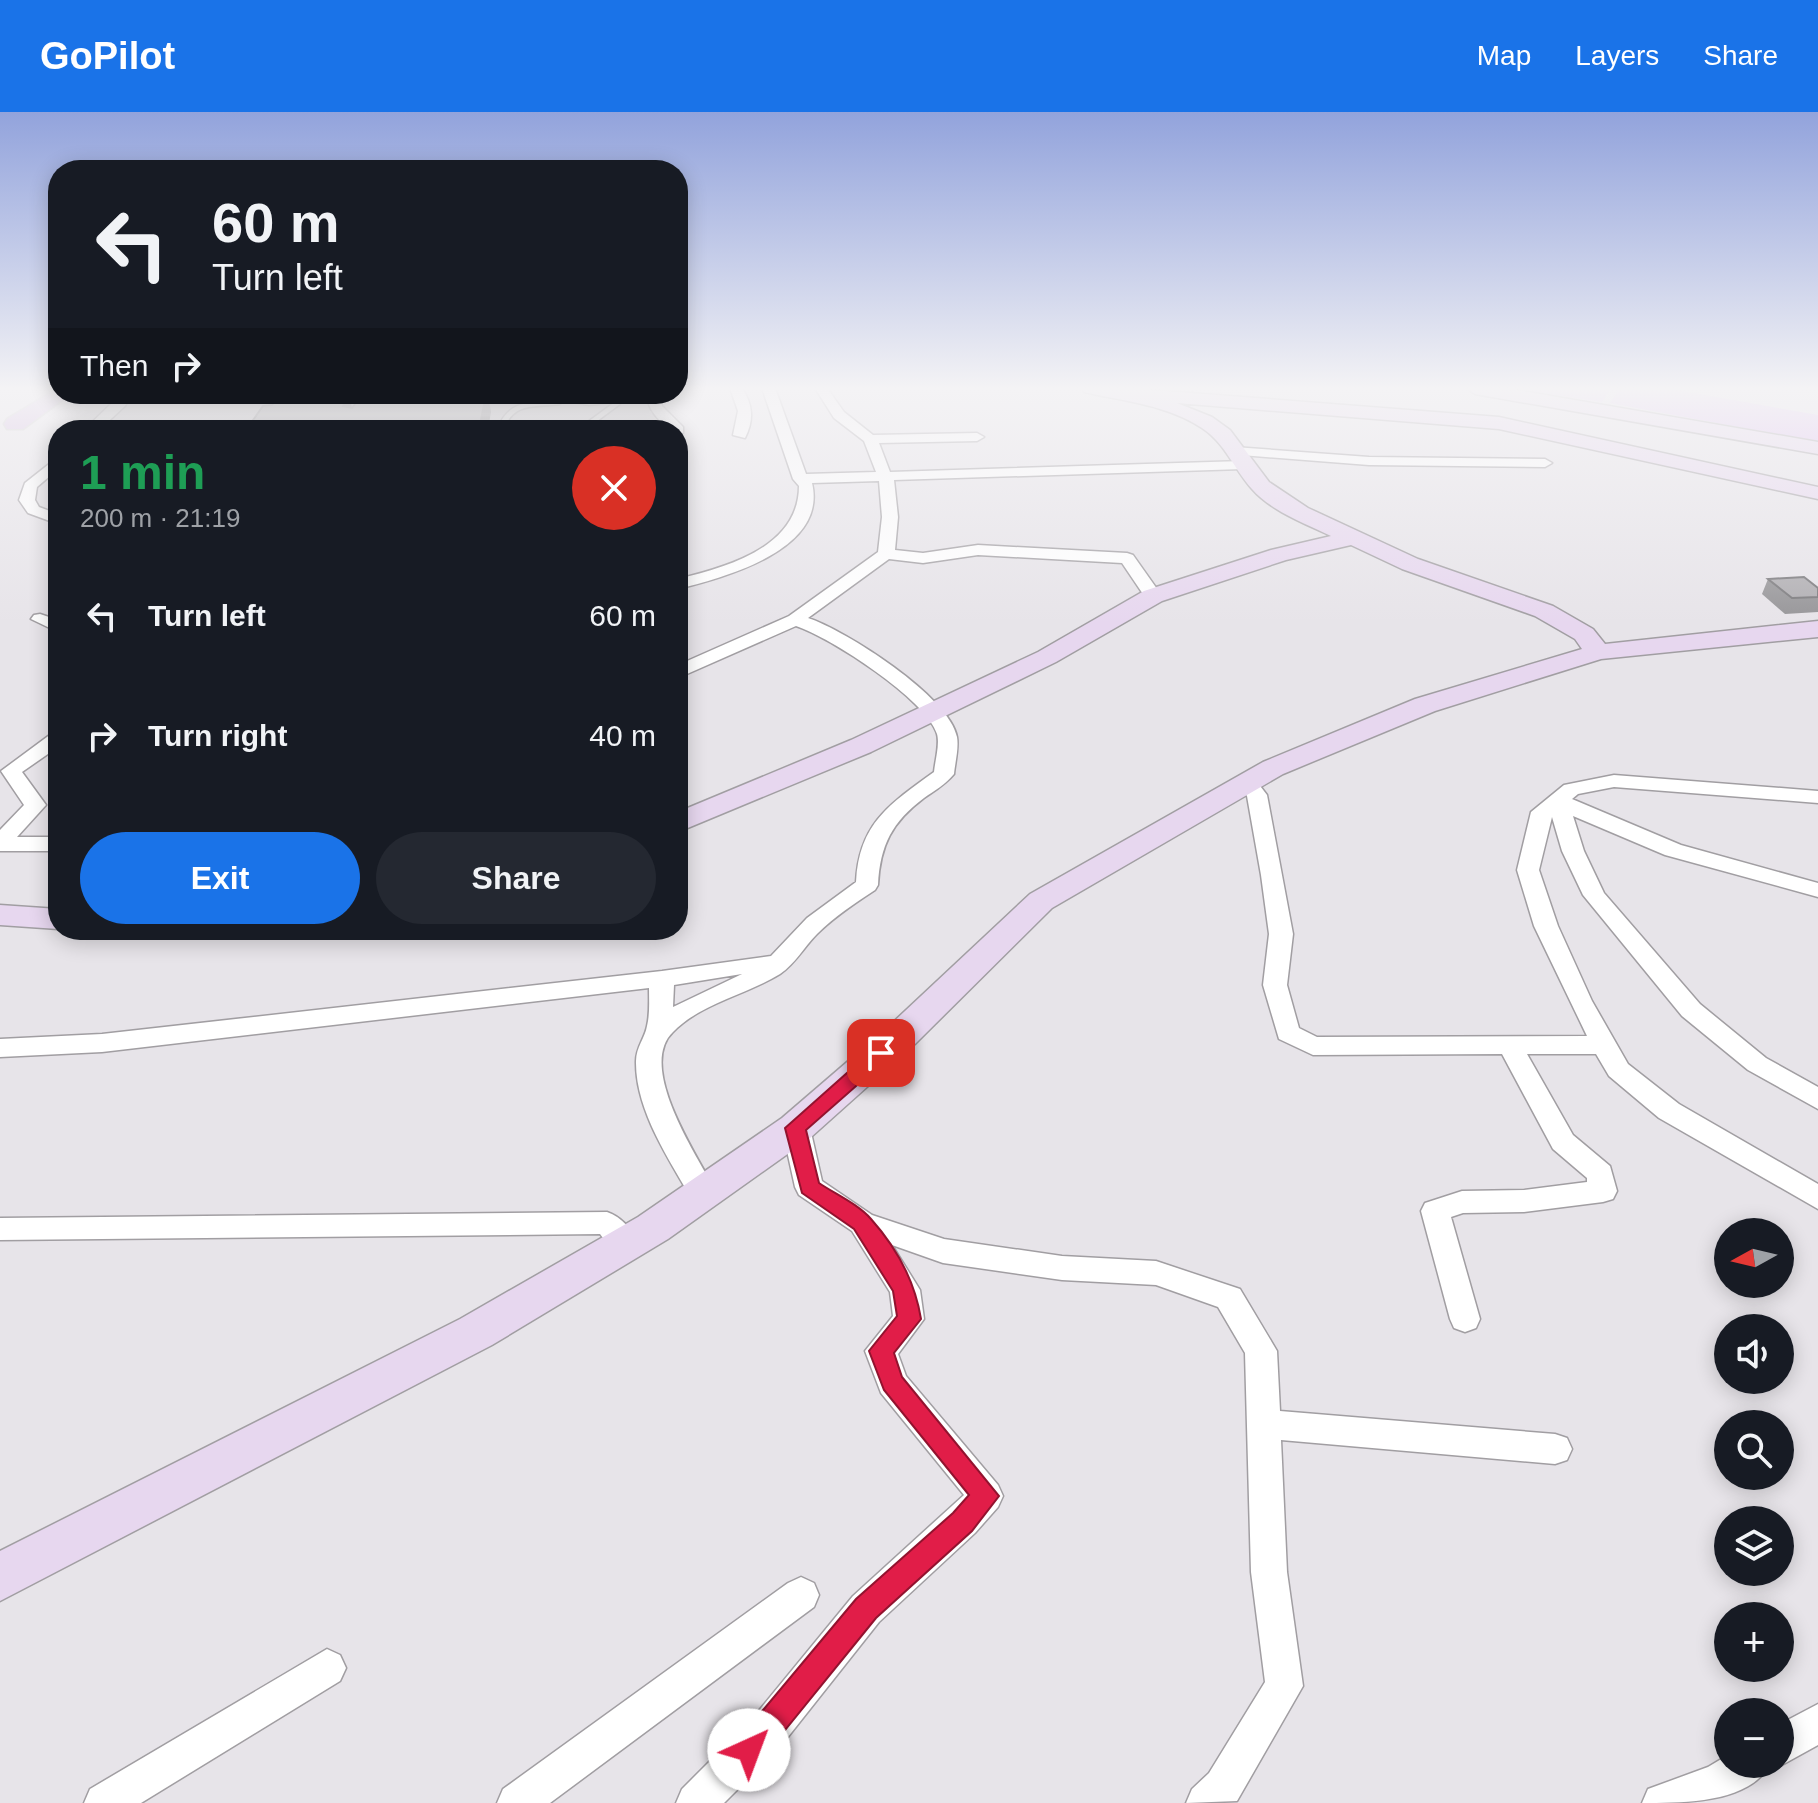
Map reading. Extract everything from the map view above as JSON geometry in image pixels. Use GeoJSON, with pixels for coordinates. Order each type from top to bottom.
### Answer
{"type":"FeatureCollection","features":[{"type":"Feature","properties":{"kind":"street"},"geometry":{"type":"LineString","coordinates":[[688,582],[725,573],[758,557],[787,534],[802,517],[806,501],[806,485],[796,467]]}},
{"type":"Feature","properties":{"kind":"street"},"geometry":{"type":"LineString","coordinates":[[881,467],[886,479],[890,517],[886,554]]}},
{"type":"Feature","properties":{"kind":"street"},"geometry":{"type":"LineString","coordinates":[[800,479],[886,479],[1089,467]]}},
{"type":"Feature","properties":{"kind":"street"},"geometry":{"type":"LineString","coordinates":[[1245,467],[1261,487],[1300,513],[1410,564],[1544,611],[1584,634],[1598,652]]}},
{"type":"Feature","properties":{"kind":"street"},"geometry":{"type":"LineString","coordinates":[[1699,467],[1818,493]]}},
{"type":"Feature","properties":{"kind":"street"},"geometry":{"type":"LineString","coordinates":[[48,470],[30,486],[27,500],[33,510],[48,515]]}},
{"type":"Feature","properties":{"kind":"street"},"geometry":{"type":"LineString","coordinates":[[688,819],[861,746],[1047,657],[1153,596],[1279,555],[1352,538]]}},
{"type":"Feature","properties":{"kind":"street"},"geometry":{"type":"LineString","coordinates":[[688,668],[795,620],[886,554],[923,558],[978,550],[1127,558],[1153,596]]}},
{"type":"Feature","properties":{"kind":"street"},"geometry":{"type":"LineString","coordinates":[[40,619],[48,623]]}},
{"type":"Feature","properties":{"kind":"street"},"geometry":{"type":"LineString","coordinates":[[660,1028],[700,1003],[774,967],[808,930],[867,885],[866,859],[879,826],[944,774],[947,735],[931,711],[871,657],[824,629],[795,620]]}},
{"type":"Feature","properties":{"kind":"street"},"geometry":{"type":"LineString","coordinates":[[0,1577],[476,1332],[626,1245],[796,1128],[902,1035],[1041,901],[1273,768],[1425,705],[1598,652],[1818,629]]}},
{"type":"Feature","properties":{"kind":"street"},"geometry":{"type":"LineString","coordinates":[[0,842],[35,805],[11,771],[48,745]]}},
{"type":"Feature","properties":{"kind":"street"},"geometry":{"type":"LineString","coordinates":[[1818,797],[1614,781],[1571,789],[1539,817],[1528,870],[1546,926],[1618,1070],[1669,1111],[1818,1198]]}},
{"type":"Feature","properties":{"kind":"street"},"geometry":{"type":"LineString","coordinates":[[1247,782],[1257,795],[1272,875],[1281,934],[1275,985],[1288,1033],[1313,1046],[1604,1045]]}},
{"type":"Feature","properties":{"kind":"street"},"geometry":{"type":"LineString","coordinates":[[1558,800],[1609,825],[1673,850],[1818,890]]}},
{"type":"Feature","properties":{"kind":"street"},"geometry":{"type":"LineString","coordinates":[[1558,800],[1573,851],[1594,895],[1682,999],[1757,1064],[1818,1099]]}},
{"type":"Feature","properties":{"kind":"street"},"geometry":{"type":"LineString","coordinates":[[0,842],[48,844]]}},
{"type":"Feature","properties":{"kind":"street"},"geometry":{"type":"LineString","coordinates":[[0,915],[48,918]]}},
{"type":"Feature","properties":{"kind":"street"},"geometry":{"type":"LineString","coordinates":[[0,1048],[102,1043],[541,990],[662,979],[780,960]]}},
{"type":"Feature","properties":{"kind":"street"},"geometry":{"type":"LineString","coordinates":[[662,979],[660,1028],[648,1052],[652,1083],[667,1132],[703,1193]]}},
{"type":"Feature","properties":{"kind":"street"},"geometry":{"type":"LineString","coordinates":[[1465,1319],[1435,1211],[1462,1202],[1560,1198],[1603,1191],[1600,1173],[1563,1142],[1509,1044]]}},
{"type":"Feature","properties":{"kind":"street"},"geometry":{"type":"LineString","coordinates":[[796,1128],[809,1187],[862,1223],[943,1251],[1062,1268],[1156,1273],[1229,1298],[1261,1351],[1269,1572],[1284,1686],[1223,1787],[1206,1803]]}},
{"type":"Feature","properties":{"kind":"street"},"geometry":{"type":"LineString","coordinates":[[0,1229],[607,1223],[626,1245]]}},
{"type":"Feature","properties":{"kind":"street"},"geometry":{"type":"LineString","coordinates":[[696,1803],[766,1733],[866,1609],[963,1522],[986,1496],[892,1383],[881,1351],[909,1319],[905,1290],[862,1223]]}},
{"type":"Feature","properties":{"kind":"street"},"geometry":{"type":"LineString","coordinates":[[1263,1424],[1555,1449]]}},
{"type":"Feature","properties":{"kind":"street"},"geometry":{"type":"LineString","coordinates":[[517,1803],[801,1595]]}},
{"type":"Feature","properties":{"kind":"street"},"geometry":{"type":"LineString","coordinates":[[104,1803],[327,1668]]}},
{"type":"Feature","properties":{"kind":"street"},"geometry":{"type":"LineString","coordinates":[[1794,1738],[1818,1723]]}},
{"type":"Feature","properties":{"kind":"street"},"geometry":{"type":"LineString","coordinates":[[1662,1803],[1726,1778]]}},
{"type":"Feature","properties":{"kind":"building"},"geometry":{"type":"Polygon","coordinates":[[[1804,577],[1818,588],[1818,597],[1792,598],[1768,579],[1804,577]]]}},
{"type":"Feature","properties":{"kind":"route"},"geometry":{"type":"LineString","coordinates":[[749,1750],[866,1609],[963,1522],[986,1496],[892,1383],[881,1351],[909,1319],[905,1290],[893,1269],[862,1223],[809,1187],[796,1128],[881,1053]]}}]}
